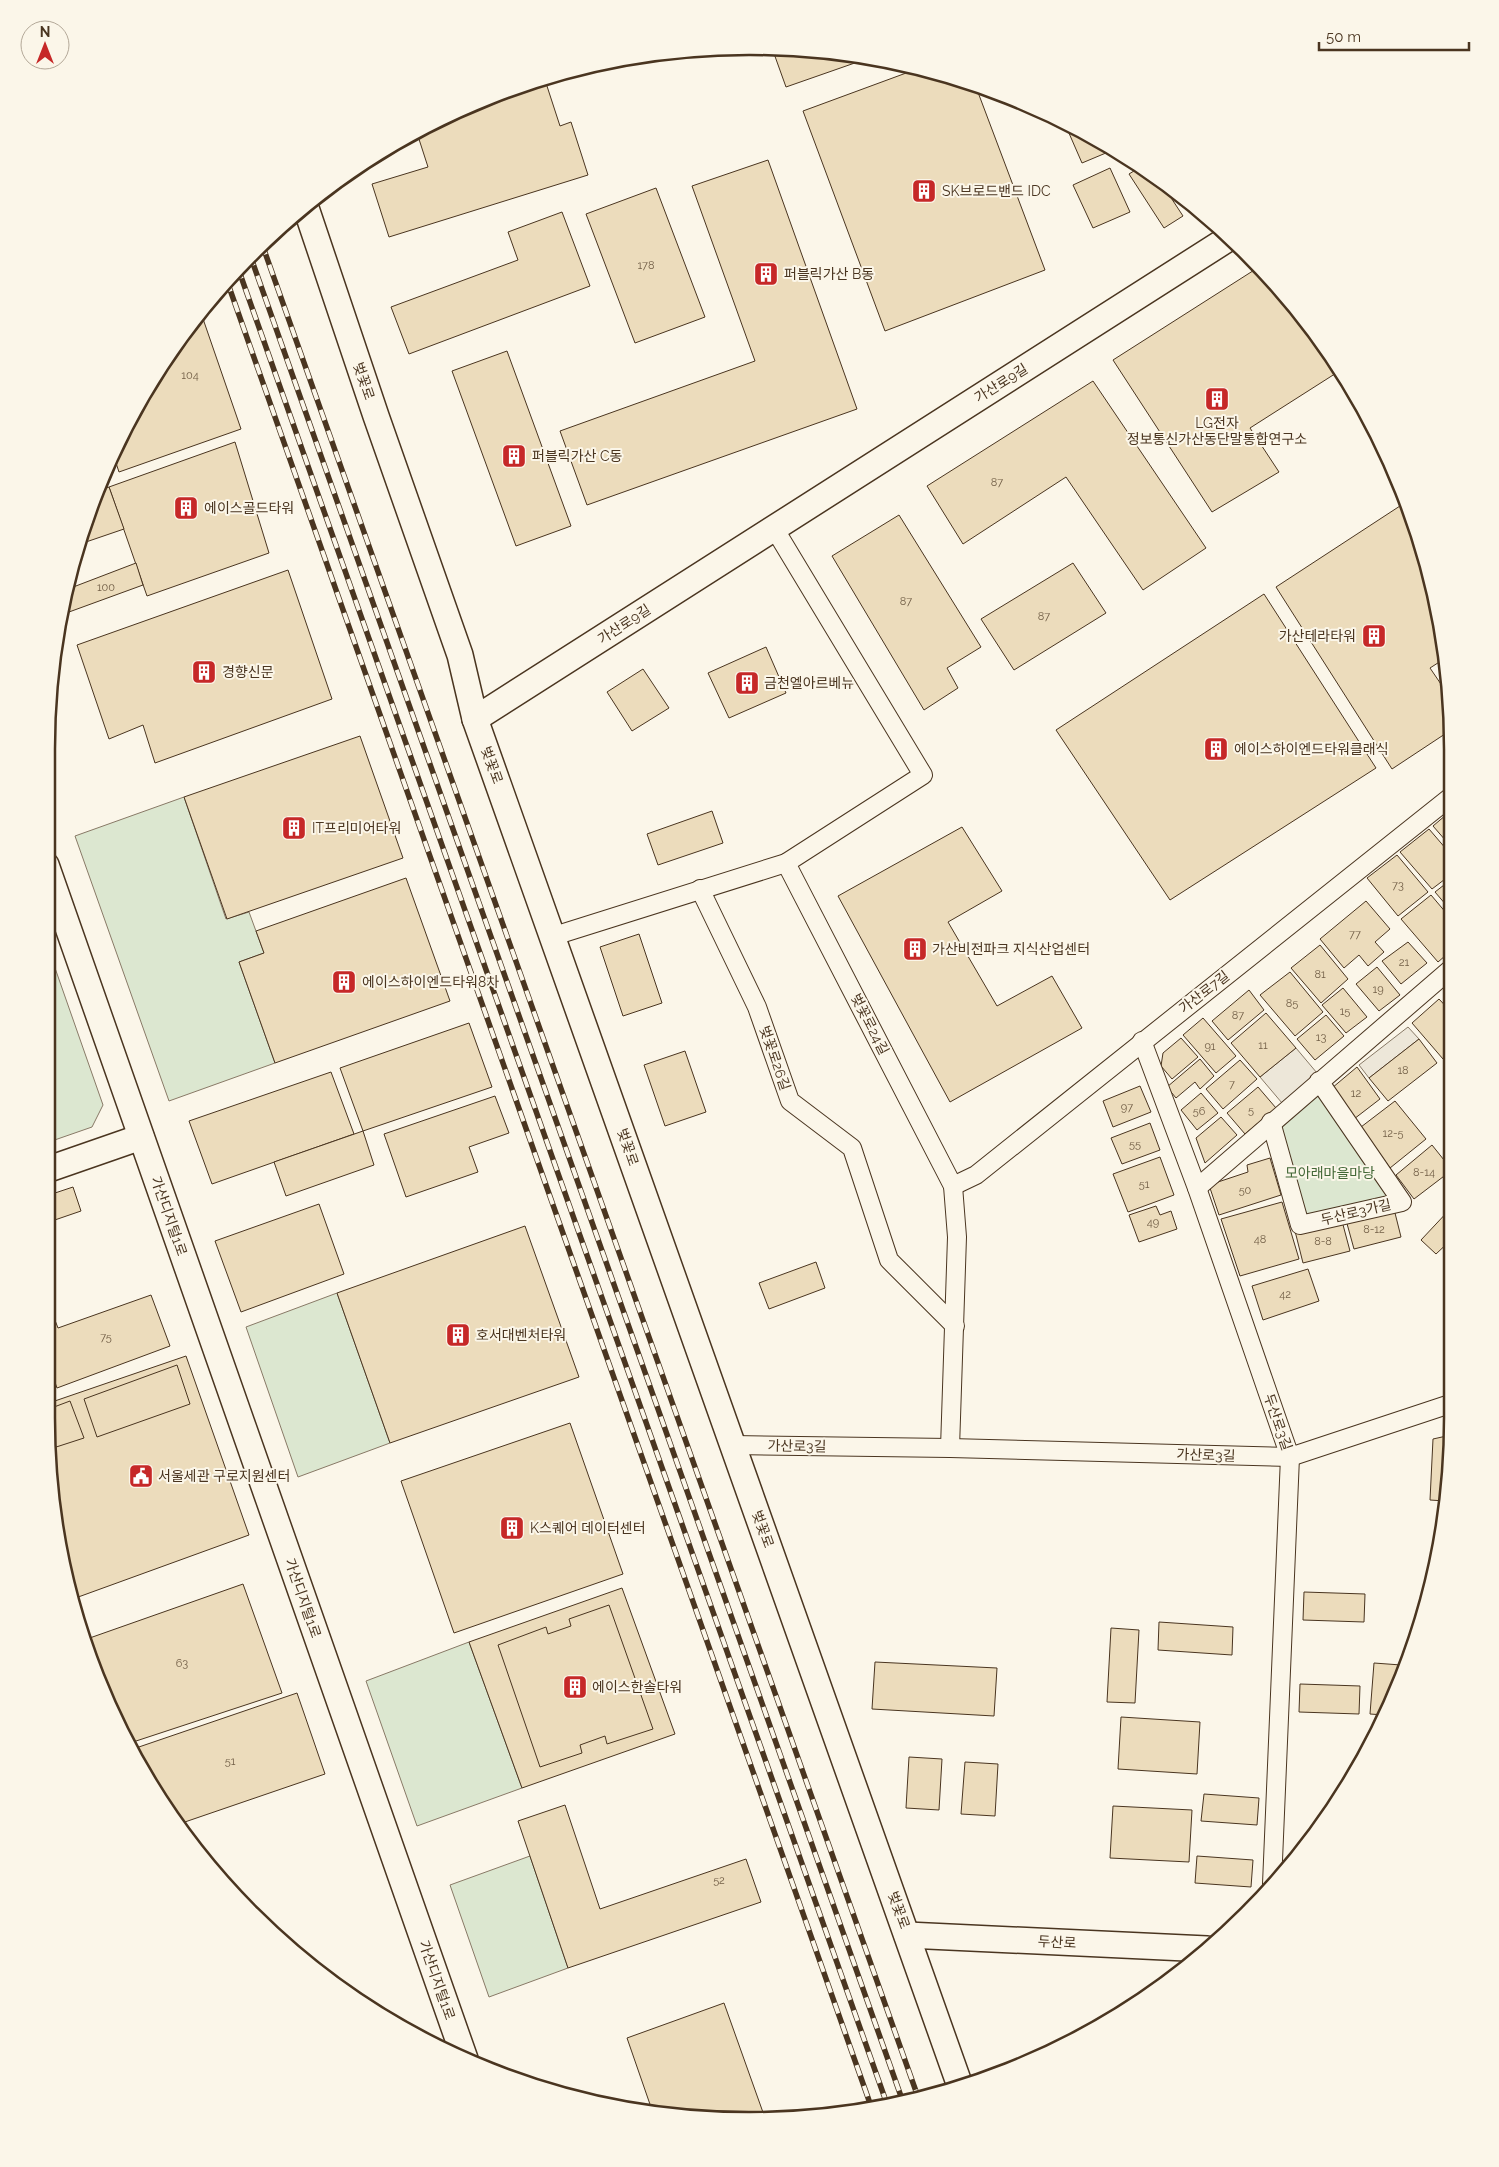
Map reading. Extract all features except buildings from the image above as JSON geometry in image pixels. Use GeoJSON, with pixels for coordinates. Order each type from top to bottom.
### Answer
{"type":"FeatureCollection","features":[{"type":"Feature","properties":{"kind":"street","name":"벚꽃로"},"geometry":{"type":"LineString","coordinates":[[308,214],[379,425],[460,655],[475,719],[554,936],[958,2079]]}},
{"type":"Feature","properties":{"kind":"street","name":"가산로9길"},"geometry":{"type":"LineString","coordinates":[[475,719],[1224,242]]}},
{"type":"Feature","properties":{"kind":"street"},"geometry":{"type":"LineString","coordinates":[[554,936],[786,863],[923,775],[774,528]]}},
{"type":"Feature","properties":{"kind":"street","name":"가산로7길"},"geometry":{"type":"LineString","coordinates":[[953,1186],[976,1175],[1444,802]]}},
{"type":"Feature","properties":{"kind":"street","name":"벚꽃로24길"},"geometry":{"type":"LineString","coordinates":[[786,863],[953,1186]]}},
{"type":"Feature","properties":{"kind":"street","name":"벚꽃로26길"},"geometry":{"type":"LineString","coordinates":[[700,889],[757,1007],[790,1101],[852,1148],[889,1260],[955,1326]]}},
{"type":"Feature","properties":{"kind":"street","name":"가산디지털1로"},"geometry":{"type":"LineString","coordinates":[[55,891],[461,2049]]}},
{"type":"Feature","properties":{"kind":"street"},"geometry":{"type":"LineString","coordinates":[[1198,1188],[1271,1122],[1444,975]]}},
{"type":"Feature","properties":{"kind":"street","name":"두산로3길"},"geometry":{"type":"LineString","coordinates":[[1142,1041],[1198,1188],[1290,1458],[1272,1874]]}},
{"type":"Feature","properties":{"kind":"street","name":"두산로3가길"},"geometry":{"type":"LineString","coordinates":[[1271,1122],[1300,1225],[1402,1202],[1320,1081]]}},
{"type":"Feature","properties":{"kind":"street"},"geometry":{"type":"LineString","coordinates":[[55,1167],[141,1137]]}},
{"type":"Feature","properties":{"kind":"street"},"geometry":{"type":"LineString","coordinates":[[950,1448],[957,1237],[953,1186]]}},
{"type":"Feature","properties":{"kind":"street","name":"가산로3길"},"geometry":{"type":"LineString","coordinates":[[733,1445],[950,1448],[1290,1458],[1444,1406]]}},
{"type":"Feature","properties":{"kind":"street","name":"두산로"},"geometry":{"type":"LineString","coordinates":[[907,1935],[1196,1948]]}},
{"type":"Feature","properties":{"kind":"green space"},"geometry":{"type":"Polygon","coordinates":[[[184,797],[226,919],[249,912],[264,953],[239,962],[275,1063],[169,1101],[75,836],[184,797]]]}},
{"type":"Feature","properties":{"kind":"green space"},"geometry":{"type":"Polygon","coordinates":[[[55,968],[103,1105],[92,1127],[55,1140],[55,968]]]}},
{"type":"Feature","properties":{"kind":"green space","name":"모아래마을마당"},"geometry":{"type":"Polygon","coordinates":[[[1319,1081],[1402,1202],[1300,1225],[1271,1122],[1319,1081]]]}},
{"type":"Feature","properties":{"kind":"green space"},"geometry":{"type":"Polygon","coordinates":[[[337,1293],[390,1443],[298,1477],[246,1327],[337,1293]]]}},
{"type":"Feature","properties":{"kind":"green space"},"geometry":{"type":"Polygon","coordinates":[[[469,1642],[522,1788],[417,1826],[366,1681],[469,1642]]]}},
{"type":"Feature","properties":{"kind":"green space"},"geometry":{"type":"Polygon","coordinates":[[[530,1856],[568,1968],[489,1997],[450,1885],[530,1856]]]}},
{"type":"Feature","properties":{"kind":"shaded area"},"geometry":{"type":"Polygon","coordinates":[[[1408,1027],[1419,1039],[1369,1078],[1359,1065],[1408,1027]]]}},
{"type":"Feature","properties":{"kind":"shaded area"},"geometry":{"type":"Polygon","coordinates":[[[1296,1048],[1317,1073],[1282,1103],[1260,1077],[1296,1048]]]}},
{"type":"Feature","properties":{"kind":"railway"},"geometry":{"type":"LineString","coordinates":[[265,252],[916,2091]]}},
{"type":"Feature","properties":{"kind":"railway"},"geometry":{"type":"LineString","coordinates":[[253,263],[901,2095]]}},
{"type":"Feature","properties":{"kind":"railway"},"geometry":{"type":"LineString","coordinates":[[241,277],[885,2099]]}},
{"type":"Feature","properties":{"kind":"railway"},"geometry":{"type":"LineString","coordinates":[[230,289],[869,2101]]}},
{"type":"Feature","properties":{"kind":"place","name":"SK브로드밴드 IDC"},"geometry":{"type":"Point","coordinates":[924,191]}},
{"type":"Feature","properties":{"kind":"place","name":"퍼블릭가산 B동"},"geometry":{"type":"Point","coordinates":[766,274]}},
{"type":"Feature","properties":{"kind":"place","name":"LG전자 정보통신가산동단말통합연구소"},"geometry":{"type":"Point","coordinates":[1217,399]}},
{"type":"Feature","properties":{"kind":"place","name":"퍼블릭가산 C동"},"geometry":{"type":"Point","coordinates":[514,456]}},
{"type":"Feature","properties":{"kind":"place","name":"에이스골드타워"},"geometry":{"type":"Point","coordinates":[186,508]}},
{"type":"Feature","properties":{"kind":"place","name":"가산테라타워"},"geometry":{"type":"Point","coordinates":[1374,636]}},
{"type":"Feature","properties":{"kind":"place","name":"경향신문"},"geometry":{"type":"Point","coordinates":[204,672]}},
{"type":"Feature","properties":{"kind":"place","name":"금천엘아르베뉴"},"geometry":{"type":"Point","coordinates":[747,683]}},
{"type":"Feature","properties":{"kind":"place","name":"에이스하이엔드타워클래식"},"geometry":{"type":"Point","coordinates":[1216,749]}},
{"type":"Feature","properties":{"kind":"place","name":"IT프리미어타워"},"geometry":{"type":"Point","coordinates":[294,828]}},
{"type":"Feature","properties":{"kind":"place","name":"가산비전파크 지식산업센터"},"geometry":{"type":"Point","coordinates":[915,949]}},
{"type":"Feature","properties":{"kind":"place","name":"에이스하이엔드타워8차"},"geometry":{"type":"Point","coordinates":[344,982]}},
{"type":"Feature","properties":{"kind":"place","name":"호서대벤처타워"},"geometry":{"type":"Point","coordinates":[458,1335]}},
{"type":"Feature","properties":{"kind":"place","name":"서울세관 구로지원센터"},"geometry":{"type":"Point","coordinates":[141,1476]}},
{"type":"Feature","properties":{"kind":"place","name":"K스퀘어 데이터센터"},"geometry":{"type":"Point","coordinates":[512,1528]}},
{"type":"Feature","properties":{"kind":"place","name":"에이스한솔타워"},"geometry":{"type":"Point","coordinates":[575,1687]}}]}
